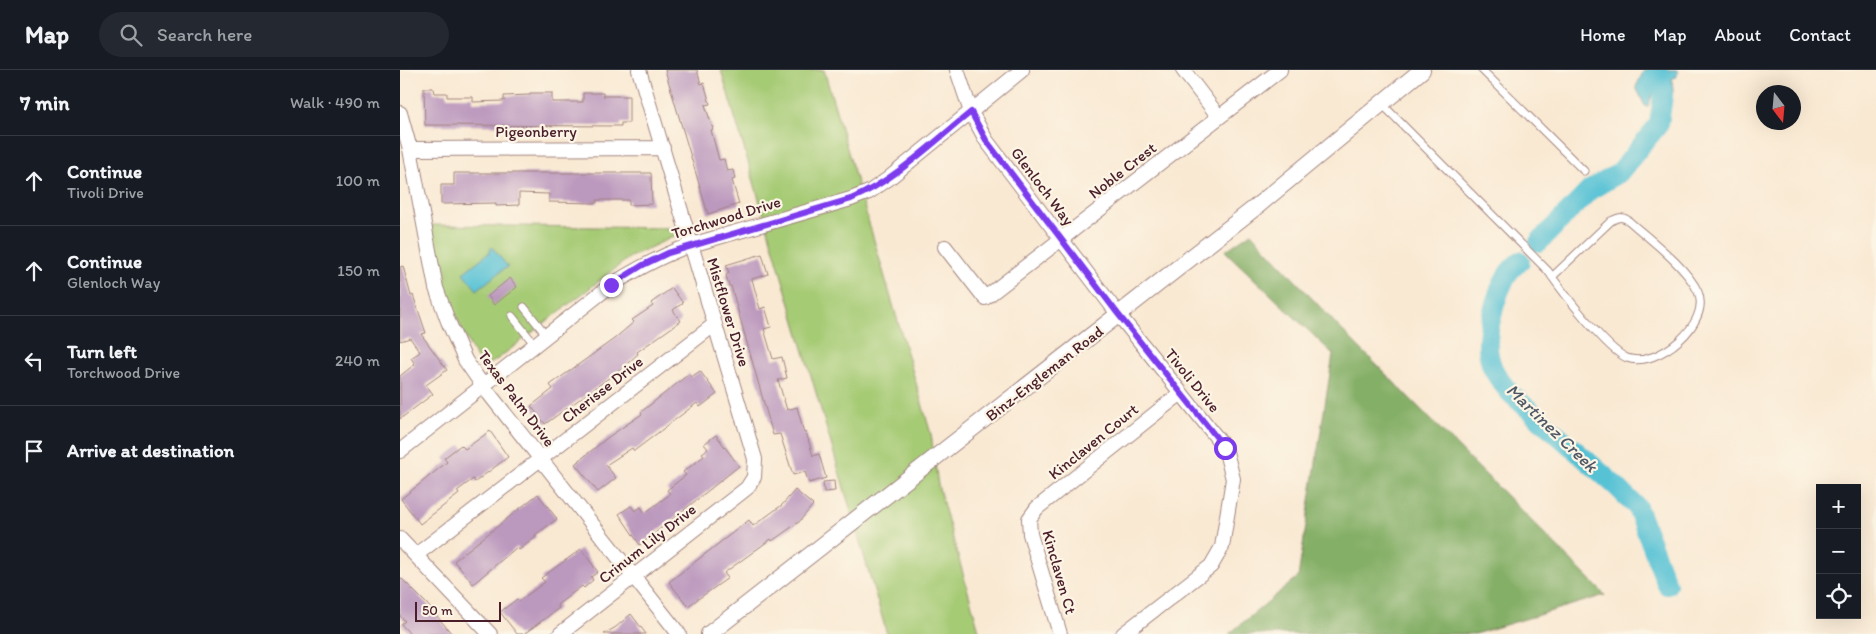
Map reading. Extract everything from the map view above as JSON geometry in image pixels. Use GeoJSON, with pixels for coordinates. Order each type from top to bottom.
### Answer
{"type":"FeatureCollection","features":[{"type":"Feature","properties":{"kind":"street","name":"Mistflower Drive"},"geometry":{"type":"LineString","coordinates":[[640,70],[755,459],[754,477]]}},
{"type":"Feature","properties":{"kind":"street","name":"Glenloch Way"},"geometry":{"type":"LineString","coordinates":[[957,70],[971,112],[986,140],[1118,314]]}},
{"type":"Feature","properties":{"kind":"street","name":"Torchwood Drive"},"geometry":{"type":"LineString","coordinates":[[400,451],[611,285],[643,265],[691,245],[851,199],[869,192],[888,179],[1022,70]]}},
{"type":"Feature","properties":{"kind":"street"},"geometry":{"type":"LineString","coordinates":[[1182,70],[1219,117]]}},
{"type":"Feature","properties":{"kind":"street","name":"Noble Crest"},"geometry":{"type":"LineString","coordinates":[[945,247],[985,298],[1280,70]]}},
{"type":"Feature","properties":{"kind":"street","name":"Binz-Engleman Road"},"geometry":{"type":"LineString","coordinates":[[709,634],[1263,200],[1422,70]]}},
{"type":"Feature","properties":{"kind":"street","name":"Texas Palm Drive"},"geometry":{"type":"LineString","coordinates":[[400,114],[410,149],[436,288],[465,360],[540,459],[679,634]]}},
{"type":"Feature","properties":{"kind":"street","name":"Pigeonberry"},"geometry":{"type":"LineString","coordinates":[[410,149],[663,148]]}},
{"type":"Feature","properties":{"kind":"street","name":"Tivoli Drive"},"geometry":{"type":"LineString","coordinates":[[1118,314],[1225,448],[1233,479],[1222,547],[1210,566],[1123,634]]}},
{"type":"Feature","properties":{"kind":"street","name":"Cherisse Drive"},"geometry":{"type":"LineString","coordinates":[[416,555],[715,324]]}},
{"type":"Feature","properties":{"kind":"street","name":"Kinclaven Court"},"geometry":{"type":"LineString","coordinates":[[1029,519],[1037,508],[1181,393]]}},
{"type":"Feature","properties":{"kind":"street","name":"Crinum Lily Drive"},"geometry":{"type":"LineString","coordinates":[[560,634],[746,488],[754,477]]}},
{"type":"Feature","properties":{"kind":"street","name":"Kinclaven Ct"},"geometry":{"type":"LineString","coordinates":[[1029,519],[1030,534],[1060,634]]}},
{"type":"Feature","properties":{"kind":"street"},"geometry":{"type":"LineString","coordinates":[[400,538],[490,634]]}},
{"type":"Feature","properties":{"kind":"lane"},"geometry":{"type":"LineString","coordinates":[[1482,70],[1584,171]]}},
{"type":"Feature","properties":{"kind":"lane"},"geometry":{"type":"LineString","coordinates":[[1382,103],[1548,271],[1561,290],[1613,349],[1626,358],[1648,359],[1662,353],[1686,332],[1696,321],[1700,312],[1698,292],[1683,272],[1624,217],[1612,220],[1552,276]]}},
{"type":"Feature","properties":{"kind":"lane"},"geometry":{"type":"LineString","coordinates":[[524,307],[547,336]]}},
{"type":"Feature","properties":{"kind":"lane"},"geometry":{"type":"LineString","coordinates":[[512,316],[535,345]]}},
{"type":"Feature","properties":{"kind":"green space"},"geometry":{"type":"Polygon","coordinates":[[[721,70],[824,70],[931,434],[938,485],[980,634],[887,634],[721,70]]]}},
{"type":"Feature","properties":{"kind":"green space"},"geometry":{"type":"Polygon","coordinates":[[[431,225],[679,228],[677,235],[630,257],[495,361],[486,363],[475,356],[453,308],[441,276],[431,225]]]}},
{"type":"Feature","properties":{"kind":"green space"},"geometry":{"type":"Polygon","coordinates":[[[1251,233],[1336,324],[1605,595],[1475,634],[1229,634],[1298,577],[1333,354],[1225,251],[1251,233]]]}},
{"type":"Feature","properties":{"kind":"water"},"geometry":{"type":"Polygon","coordinates":[[[1644,70],[1678,70],[1677,76],[1672,79],[1673,91],[1670,108],[1669,85],[1658,80],[1648,106],[1645,106],[1636,87],[1644,70]]]}},
{"type":"Feature","properties":{"kind":"water"},"geometry":{"type":"Polygon","coordinates":[[[492,247],[508,267],[477,290],[463,273],[491,251],[492,247]]]}},
{"type":"Feature","properties":{"kind":"building"},"geometry":{"type":"Polygon","coordinates":[[[665,70],[697,70],[701,84],[704,83],[710,104],[705,105],[713,129],[711,130],[719,160],[724,159],[727,171],[733,170],[735,179],[732,180],[739,204],[708,214],[665,70]]]}},
{"type":"Feature","properties":{"kind":"building"},"geometry":{"type":"Polygon","coordinates":[[[424,88],[433,88],[434,93],[447,93],[447,97],[473,97],[473,102],[504,101],[504,96],[530,95],[530,93],[552,93],[552,102],[583,102],[583,93],[603,93],[603,96],[629,96],[629,123],[621,123],[621,126],[425,125],[424,88]]]}},
{"type":"Feature","properties":{"kind":"building"},"geometry":{"type":"Polygon","coordinates":[[[454,173],[651,173],[652,204],[629,205],[629,200],[597,200],[597,203],[549,202],[549,194],[519,193],[519,205],[496,206],[496,203],[441,204],[441,185],[454,185],[454,173]]]}},
{"type":"Feature","properties":{"kind":"building"},"geometry":{"type":"Polygon","coordinates":[[[762,254],[768,274],[752,279],[760,309],[765,307],[771,327],[764,329],[773,359],[782,357],[787,378],[778,380],[787,410],[797,407],[813,456],[819,454],[826,478],[809,483],[805,472],[793,475],[780,434],[773,435],[731,286],[729,286],[726,275],[729,273],[726,265],[762,254]]]}},
{"type":"Feature","properties":{"kind":"building"},"geometry":{"type":"Polygon","coordinates":[[[403,266],[411,296],[413,295],[426,333],[421,334],[447,370],[426,385],[433,394],[400,419],[400,376],[415,364],[411,358],[420,352],[410,338],[400,341],[400,267],[403,266]]]}},
{"type":"Feature","properties":{"kind":"building"},"geometry":{"type":"Polygon","coordinates":[[[510,278],[517,287],[494,305],[488,296],[510,278]]]}},
{"type":"Feature","properties":{"kind":"building"},"geometry":{"type":"Polygon","coordinates":[[[672,288],[683,303],[673,310],[681,321],[637,352],[638,354],[620,370],[545,424],[531,406],[553,389],[550,385],[614,339],[634,322],[632,320],[653,306],[651,303],[672,288]]]}},
{"type":"Feature","properties":{"kind":"building"},"geometry":{"type":"Polygon","coordinates":[[[700,371],[717,394],[700,407],[697,403],[634,451],[632,448],[606,465],[616,478],[598,492],[575,464],[607,438],[642,414],[641,412],[689,374],[691,377],[700,371]]]}},
{"type":"Feature","properties":{"kind":"building"},"geometry":{"type":"Polygon","coordinates":[[[490,431],[508,457],[475,482],[473,479],[457,491],[459,494],[420,524],[401,499],[447,462],[444,458],[461,445],[465,449],[490,431]]]}},
{"type":"Feature","properties":{"kind":"building"},"geometry":{"type":"Polygon","coordinates":[[[716,435],[739,466],[640,545],[619,514],[631,506],[635,511],[641,507],[645,513],[670,494],[667,490],[686,475],[683,472],[704,456],[702,453],[708,449],[704,444],[716,435]]]}},
{"type":"Feature","properties":{"kind":"building"},"geometry":{"type":"Polygon","coordinates":[[[834,481],[835,491],[824,492],[823,482],[834,481]]]}},
{"type":"Feature","properties":{"kind":"building"},"geometry":{"type":"Polygon","coordinates":[[[795,490],[813,505],[799,522],[772,541],[771,539],[724,573],[728,578],[688,606],[669,582],[749,520],[753,526],[782,505],[795,490]]]}},
{"type":"Feature","properties":{"kind":"building"},"geometry":{"type":"Polygon","coordinates":[[[538,494],[557,519],[535,535],[536,537],[519,550],[517,547],[473,584],[454,561],[538,494]]]}},
{"type":"Feature","properties":{"kind":"building"},"geometry":{"type":"Polygon","coordinates":[[[581,549],[598,572],[591,577],[593,580],[557,605],[559,608],[524,634],[517,634],[500,612],[545,582],[541,578],[581,549]]]}},
{"type":"Feature","properties":{"kind":"building"},"geometry":{"type":"Polygon","coordinates":[[[400,577],[426,603],[452,634],[410,634],[401,624],[405,621],[400,616],[400,577]]]}},
{"type":"Feature","properties":{"kind":"building"},"geometry":{"type":"Polygon","coordinates":[[[631,614],[646,634],[604,634],[616,627],[631,614]]]}},
{"type":"Feature","properties":{"kind":"waterway","name":"Martinez Creek"},"geometry":{"type":"LineString","coordinates":[[1539,242],[1590,190],[1619,173],[1659,124],[1663,95],[1658,70]]}},
{"type":"Feature","properties":{"kind":"waterway","name":"Martinez Creek"},"geometry":{"type":"LineString","coordinates":[[1520,261],[1510,271],[1504,281],[1495,303],[1488,339],[1488,350],[1493,369],[1510,393],[1617,487],[1637,507],[1667,585]]}},
{"type":"Feature","properties":{"kind":"route"},"geometry":{"type":"LineString","coordinates":[[611,285],[643,265],[668,253],[869,192],[971,112],[986,140],[1118,314],[1225,448]]}}]}
